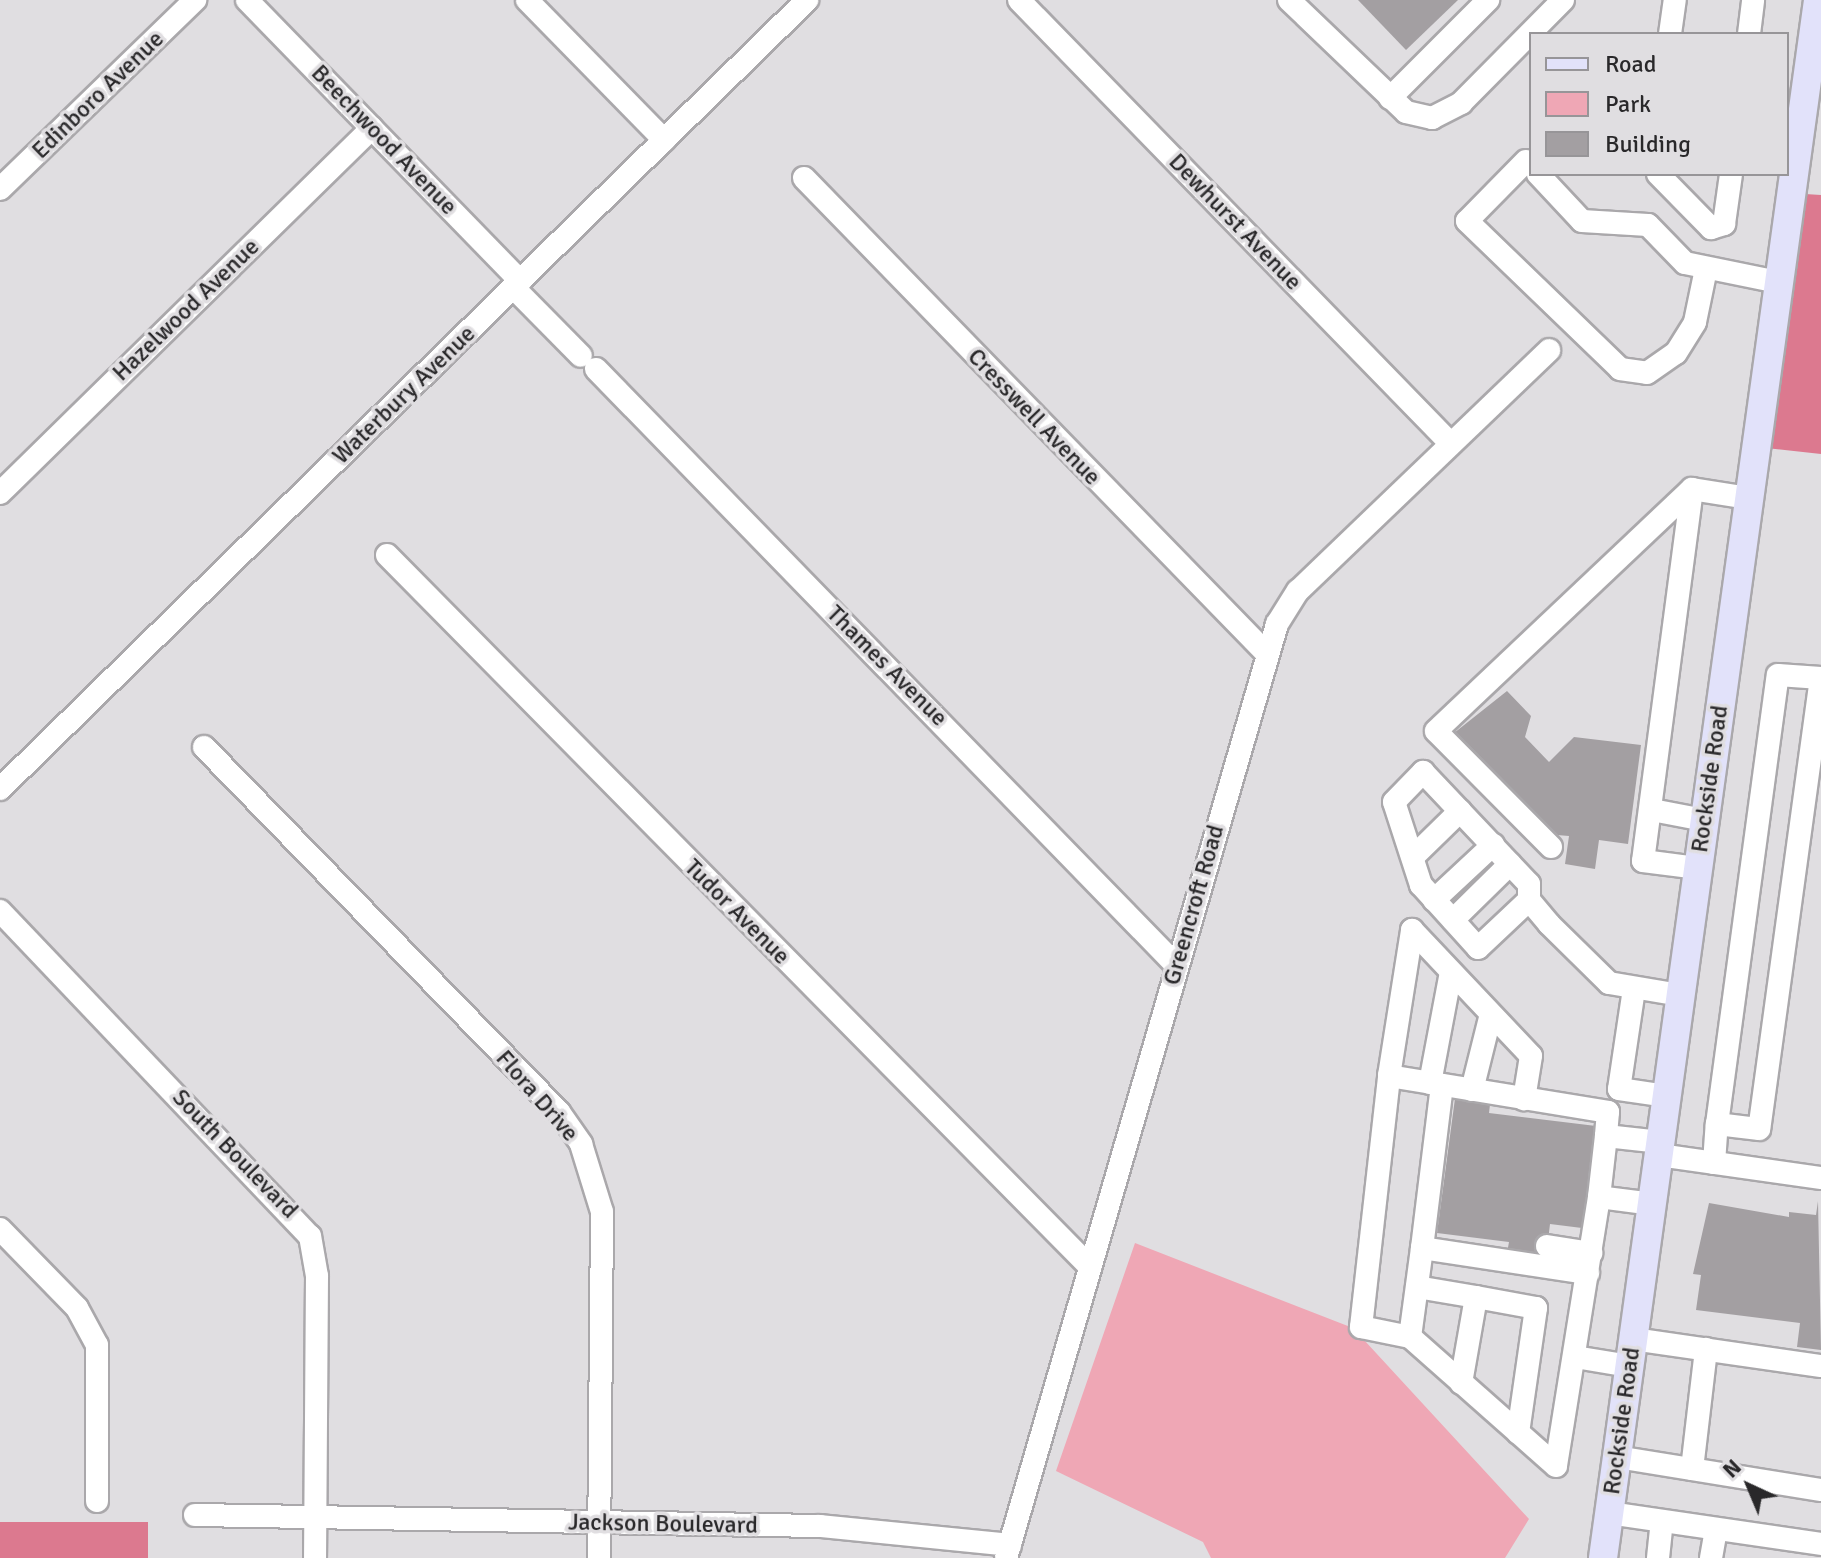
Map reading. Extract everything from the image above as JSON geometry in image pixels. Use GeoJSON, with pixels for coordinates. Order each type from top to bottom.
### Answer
{"type":"FeatureCollection","features":[{"type":"Feature","properties":{"kind":"main road","name":"Rockside Road"},"geometry":{"type":"LineString","coordinates":[[1603,1558],[1818,0]]}},
{"type":"Feature","properties":{"kind":"street","name":"Edinboro Avenue"},"geometry":{"type":"LineString","coordinates":[[0,189],[195,0]]}},
{"type":"Feature","properties":{"kind":"street","name":"Beechwood Avenue"},"geometry":{"type":"LineString","coordinates":[[247,0],[372,128],[588,363]]}},
{"type":"Feature","properties":{"kind":"street"},"geometry":{"type":"LineString","coordinates":[[527,0],[664,140]]}},
{"type":"Feature","properties":{"kind":"street","name":"Waterbury Avenue"},"geometry":{"type":"LineString","coordinates":[[0,789],[807,0]]}},
{"type":"Feature","properties":{"kind":"street","name":"Dewhurst Avenue"},"geometry":{"type":"LineString","coordinates":[[1019,0],[1451,444]]}},
{"type":"Feature","properties":{"kind":"street"},"geometry":{"type":"LineString","coordinates":[[1289,0],[1406,112],[1432,118],[1461,103],[1529,34]]}},
{"type":"Feature","properties":{"kind":"street"},"geometry":{"type":"LineString","coordinates":[[1390,98],[1488,0]]}},
{"type":"Feature","properties":{"kind":"street"},"geometry":{"type":"LineString","coordinates":[[1531,32],[1563,0]]}},
{"type":"Feature","properties":{"kind":"street"},"geometry":{"type":"LineString","coordinates":[[1670,32],[1675,0]]}},
{"type":"Feature","properties":{"kind":"street"},"geometry":{"type":"LineString","coordinates":[[1749,32],[1753,0]]}},
{"type":"Feature","properties":{"kind":"street","name":"Hazelwood Avenue"},"geometry":{"type":"LineString","coordinates":[[0,493],[372,128]]}},
{"type":"Feature","properties":{"kind":"street"},"geometry":{"type":"LineString","coordinates":[[1529,166],[1467,221],[1586,344],[1636,375],[1662,366],[1695,322],[1706,269]]}},
{"type":"Feature","properties":{"kind":"street"},"geometry":{"type":"LineString","coordinates":[[1542,176],[1582,221],[1648,225],[1685,263],[1778,282]]}},
{"type":"Feature","properties":{"kind":"street"},"geometry":{"type":"LineString","coordinates":[[1660,176],[1711,228],[1724,224],[1731,176]]}},
{"type":"Feature","properties":{"kind":"street","name":"Cresswell Avenue"},"geometry":{"type":"LineString","coordinates":[[804,178],[1267,654]]}},
{"type":"Feature","properties":{"kind":"street","name":"Greencroft Road"},"geometry":{"type":"LineString","coordinates":[[1008,1552],[1267,654],[1298,591],[1549,350]]}},
{"type":"Feature","properties":{"kind":"street","name":"Thames Avenue"},"geometry":{"type":"LineString","coordinates":[[588,363],[1176,965]]}},
{"type":"Feature","properties":{"kind":"street"},"geometry":{"type":"LineString","coordinates":[[1692,489],[1749,498]]}},
{"type":"Feature","properties":{"kind":"street"},"geometry":{"type":"LineString","coordinates":[[1692,489],[1643,861],[1697,868]]}},
{"type":"Feature","properties":{"kind":"street"},"geometry":{"type":"LineString","coordinates":[[1551,847],[1436,731],[1692,489]]}},
{"type":"Feature","properties":{"kind":"street","name":"Tudor Avenue"},"geometry":{"type":"LineString","coordinates":[[387,555],[1090,1267]]}},
{"type":"Feature","properties":{"kind":"street"},"geometry":{"type":"LineString","coordinates":[[1714,1163],[1717,1124],[1778,675],[1821,678],[1759,1129],[1717,1124]]}},
{"type":"Feature","properties":{"kind":"street","name":"Flora Drive"},"geometry":{"type":"LineString","coordinates":[[204,747],[559,1112],[581,1144],[602,1212],[599,1558]]}},
{"type":"Feature","properties":{"kind":"street"},"geometry":{"type":"LineString","coordinates":[[1529,900],[1478,948],[1434,900],[1413,857],[1394,802],[1423,772],[1529,884],[1529,900],[1609,983],[1680,995]]}},
{"type":"Feature","properties":{"kind":"street"},"geometry":{"type":"LineString","coordinates":[[1652,810],[1704,820]]}},
{"type":"Feature","properties":{"kind":"street"},"geometry":{"type":"LineString","coordinates":[[1413,857],[1460,811]]}},
{"type":"Feature","properties":{"kind":"street"},"geometry":{"type":"LineString","coordinates":[[1434,900],[1493,845]]}},
{"type":"Feature","properties":{"kind":"street"},"geometry":{"type":"LineString","coordinates":[[1453,920],[1510,864]]}},
{"type":"Feature","properties":{"kind":"street","name":"South Boulevard"},"geometry":{"type":"LineString","coordinates":[[0,911],[310,1236],[317,1276],[315,1558]]}},
{"type":"Feature","properties":{"kind":"street"},"geometry":{"type":"LineString","coordinates":[[1389,1076],[1524,1099],[1608,1112],[1599,1197],[1559,1465],[1518,1433],[1410,1337],[1361,1327],[1389,1076],[1412,930],[1531,1056],[1524,1099]]}},
{"type":"Feature","properties":{"kind":"street"},"geometry":{"type":"LineString","coordinates":[[1410,1337],[1422,1248],[1436,1084],[1451,972]]}},
{"type":"Feature","properties":{"kind":"street"},"geometry":{"type":"LineString","coordinates":[[1634,989],[1619,1089],[1667,1096]]}},
{"type":"Feature","properties":{"kind":"street"},"geometry":{"type":"LineString","coordinates":[[1472,1090],[1491,1014]]}},
{"type":"Feature","properties":{"kind":"street"},"geometry":{"type":"LineString","coordinates":[[1606,1136],[1714,1163],[1821,1178]]}},
{"type":"Feature","properties":{"kind":"street"},"geometry":{"type":"LineString","coordinates":[[1599,1197],[1653,1204]]}},
{"type":"Feature","properties":{"kind":"street"},"geometry":{"type":"LineString","coordinates":[[0,1229],[77,1308],[97,1345],[97,1501]]}},
{"type":"Feature","properties":{"kind":"street"},"geometry":{"type":"LineString","coordinates":[[1547,1246],[1589,1263]]}},
{"type":"Feature","properties":{"kind":"street"},"geometry":{"type":"LineString","coordinates":[[1422,1248],[1589,1263]]}},
{"type":"Feature","properties":{"kind":"street"},"geometry":{"type":"LineString","coordinates":[[1417,1287],[1536,1308],[1518,1433]]}},
{"type":"Feature","properties":{"kind":"street"},"geometry":{"type":"LineString","coordinates":[[1461,1383],[1476,1297]]}},
{"type":"Feature","properties":{"kind":"street"},"geometry":{"type":"LineString","coordinates":[[1575,1357],[1706,1349],[1821,1366]]}},
{"type":"Feature","properties":{"kind":"street"},"geometry":{"type":"LineString","coordinates":[[1692,1469],[1706,1349]]}},
{"type":"Feature","properties":{"kind":"street"},"geometry":{"type":"LineString","coordinates":[[1617,1457],[1821,1490]]}},
{"type":"Feature","properties":{"kind":"street"},"geometry":{"type":"LineString","coordinates":[[1609,1513],[1821,1544]]}},
{"type":"Feature","properties":{"kind":"street","name":"Jackson Boulevard"},"geometry":{"type":"LineString","coordinates":[[195,1515],[820,1526],[1008,1552]]}},
{"type":"Feature","properties":{"kind":"street"},"geometry":{"type":"LineString","coordinates":[[1658,1558],[1662,1521]]}},
{"type":"Feature","properties":{"kind":"street"},"geometry":{"type":"LineString","coordinates":[[1711,1558],[1716,1529]]}},
{"type":"Feature","properties":{"kind":"green space"},"geometry":{"type":"Polygon","coordinates":[[[1135,1243],[1353,1328],[1529,1519],[1505,1558],[1211,1558],[1203,1542],[1056,1471],[1135,1243]]]}},
{"type":"Feature","properties":{"kind":"shaded area"},"geometry":{"type":"Polygon","coordinates":[[[1789,193],[1821,195],[1821,454],[1756,447],[1789,193]]]}},
{"type":"Feature","properties":{"kind":"shaded area"},"geometry":{"type":"Polygon","coordinates":[[[0,1522],[148,1522],[148,1558],[0,1558],[0,1522]]]}},
{"type":"Feature","properties":{"kind":"building"},"geometry":{"type":"Polygon","coordinates":[[[1358,0],[1458,0],[1406,50],[1358,0]]]}},
{"type":"Feature","properties":{"kind":"building"},"geometry":{"type":"Polygon","coordinates":[[[1507,691],[1531,716],[1525,737],[1549,762],[1574,737],[1641,745],[1628,844],[1599,840],[1595,869],[1565,864],[1569,836],[1557,835],[1454,733],[1507,691]]]}},
{"type":"Feature","properties":{"kind":"building"},"geometry":{"type":"Polygon","coordinates":[[[1456,1091],[1491,1096],[1489,1113],[1596,1126],[1582,1228],[1550,1224],[1546,1257],[1507,1253],[1509,1242],[1437,1233],[1456,1091]]]}},
{"type":"Feature","properties":{"kind":"building"},"geometry":{"type":"Polygon","coordinates":[[[1818,1201],[1821,1350],[1797,1347],[1800,1323],[1696,1310],[1701,1275],[1693,1274],[1709,1203],[1789,1217],[1789,1212],[1816,1215],[1818,1201]]]}}]}
